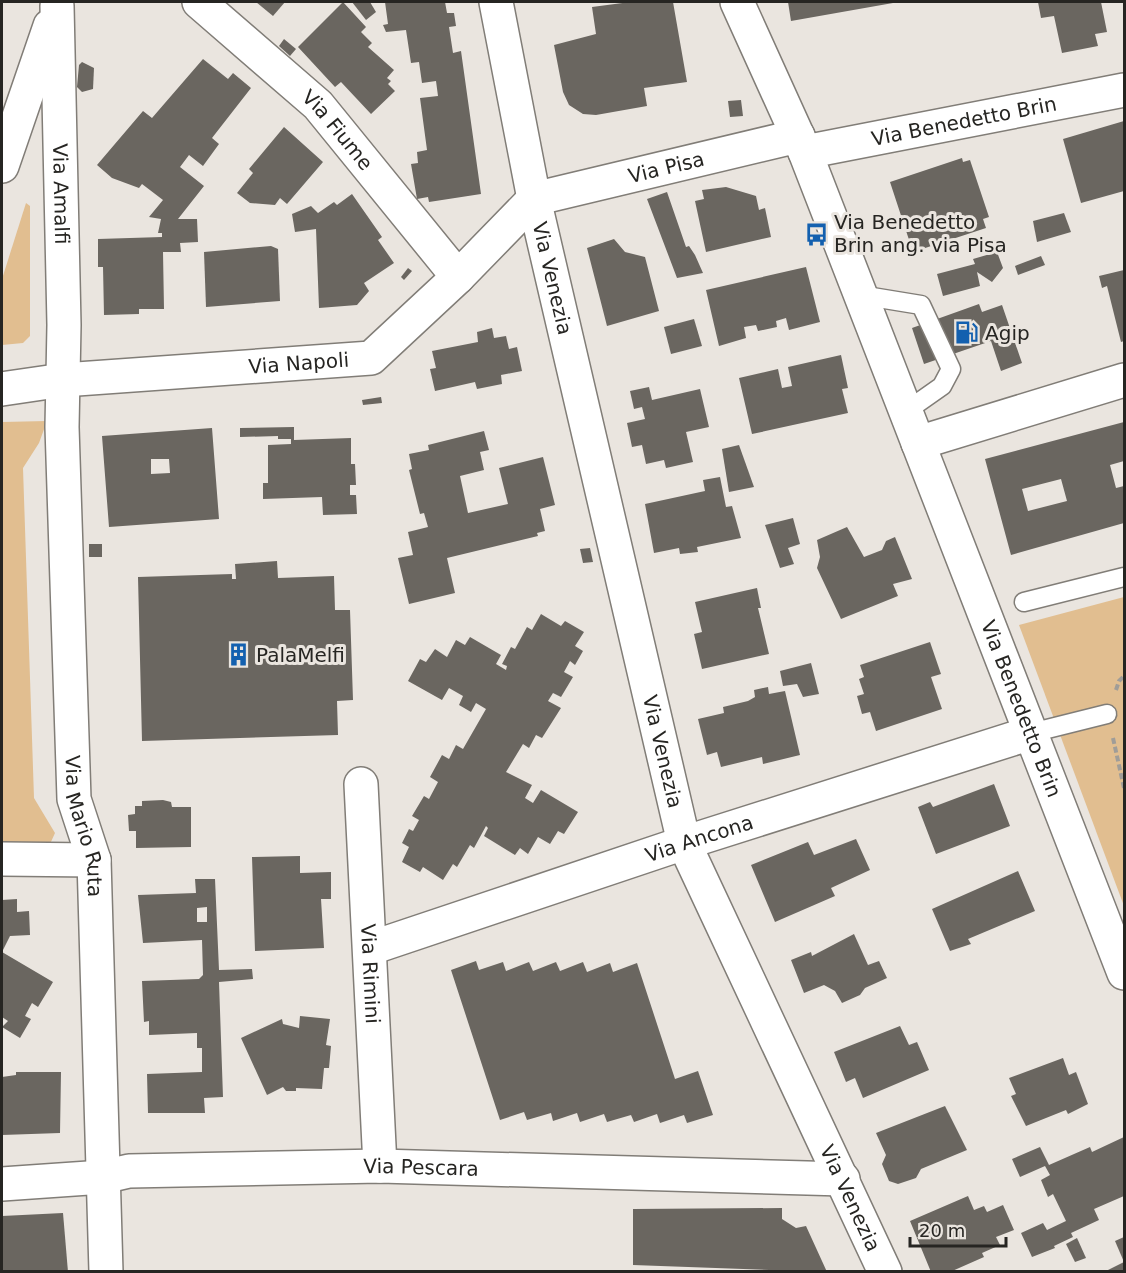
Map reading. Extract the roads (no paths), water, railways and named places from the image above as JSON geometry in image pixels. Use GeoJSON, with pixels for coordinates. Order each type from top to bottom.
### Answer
{"type":"FeatureCollection","features":[{"type":"Feature","properties":{"kind":"street","name":"Via Fiume"},"geometry":{"type":"LineString","coordinates":[[199,2],[318,105],[458,277]]}},
{"type":"Feature","properties":{"kind":"street","name":"Via Venezia"},"geometry":{"type":"LineString","coordinates":[[496,2],[534,199],[684,843],[885,1272]]}},
{"type":"Feature","properties":{"kind":"street","name":"Via Benedetto Brin"},"geometry":{"type":"LineString","coordinates":[[737,2],[802,144],[1125,973]]}},
{"type":"Feature","properties":{"kind":"street","name":"Via Amalfi"},"geometry":{"type":"LineString","coordinates":[[2,166],[58,4]]}},
{"type":"Feature","properties":{"kind":"street","name":"Via Amalfi"},"geometry":{"type":"LineString","coordinates":[[58,4],[63,380]]}},
{"type":"Feature","properties":{"kind":"street","name":"Via Benedetto Brin"},"geometry":{"type":"LineString","coordinates":[[802,144],[1125,90]]}},
{"type":"Feature","properties":{"kind":"street","name":"Via Pisa"},"geometry":{"type":"LineString","coordinates":[[534,199],[802,144]]}},
{"type":"Feature","properties":{"kind":"street","name":"Via Napoli"},"geometry":{"type":"LineString","coordinates":[[2,389],[63,380],[371,358],[458,277],[534,199]]}},
{"type":"Feature","properties":{"kind":"street","name":"Via Mario Ruta"},"geometry":{"type":"LineString","coordinates":[[63,380],[62,428],[74,800],[94,860],[106,1272]]}},
{"type":"Feature","properties":{"kind":"street"},"geometry":{"type":"LineString","coordinates":[[918,444],[1125,380]]}},
{"type":"Feature","properties":{"kind":"street","name":"Via Ancona"},"geometry":{"type":"LineString","coordinates":[[371,948],[684,843],[1031,733]]}},
{"type":"Feature","properties":{"kind":"street","name":"Via Rimini"},"geometry":{"type":"LineString","coordinates":[[360,784],[371,948],[380,1166]]}},
{"type":"Feature","properties":{"kind":"street"},"geometry":{"type":"LineString","coordinates":[[2,859],[94,860]]}},
{"type":"Feature","properties":{"kind":"street","name":"Via Pescara"},"geometry":{"type":"LineString","coordinates":[[2,1184],[103,1177],[129,1170],[380,1166],[843,1179]]}},
{"type":"Feature","properties":{"kind":"lane"},"geometry":{"type":"LineString","coordinates":[[860,295],[921,305],[951,369],[942,386],[905,412]]}},
{"type":"Feature","properties":{"kind":"lane"},"geometry":{"type":"LineString","coordinates":[[1024,602],[1125,577]]}},
{"type":"Feature","properties":{"kind":"lane"},"geometry":{"type":"LineString","coordinates":[[1031,733],[1107,714]]}},
{"type":"Feature","properties":{"kind":"place","name":"Via Benedetto Brin ang. via Pisa"},"geometry":{"type":"Point","coordinates":[816,234]}},
{"type":"Feature","properties":{"kind":"place","name":"Agip"},"geometry":{"type":"Point","coordinates":[967,333]}},
{"type":"Feature","properties":{"kind":"place","name":"PalaMelfi"},"geometry":{"type":"Point","coordinates":[238,655]}}]}
